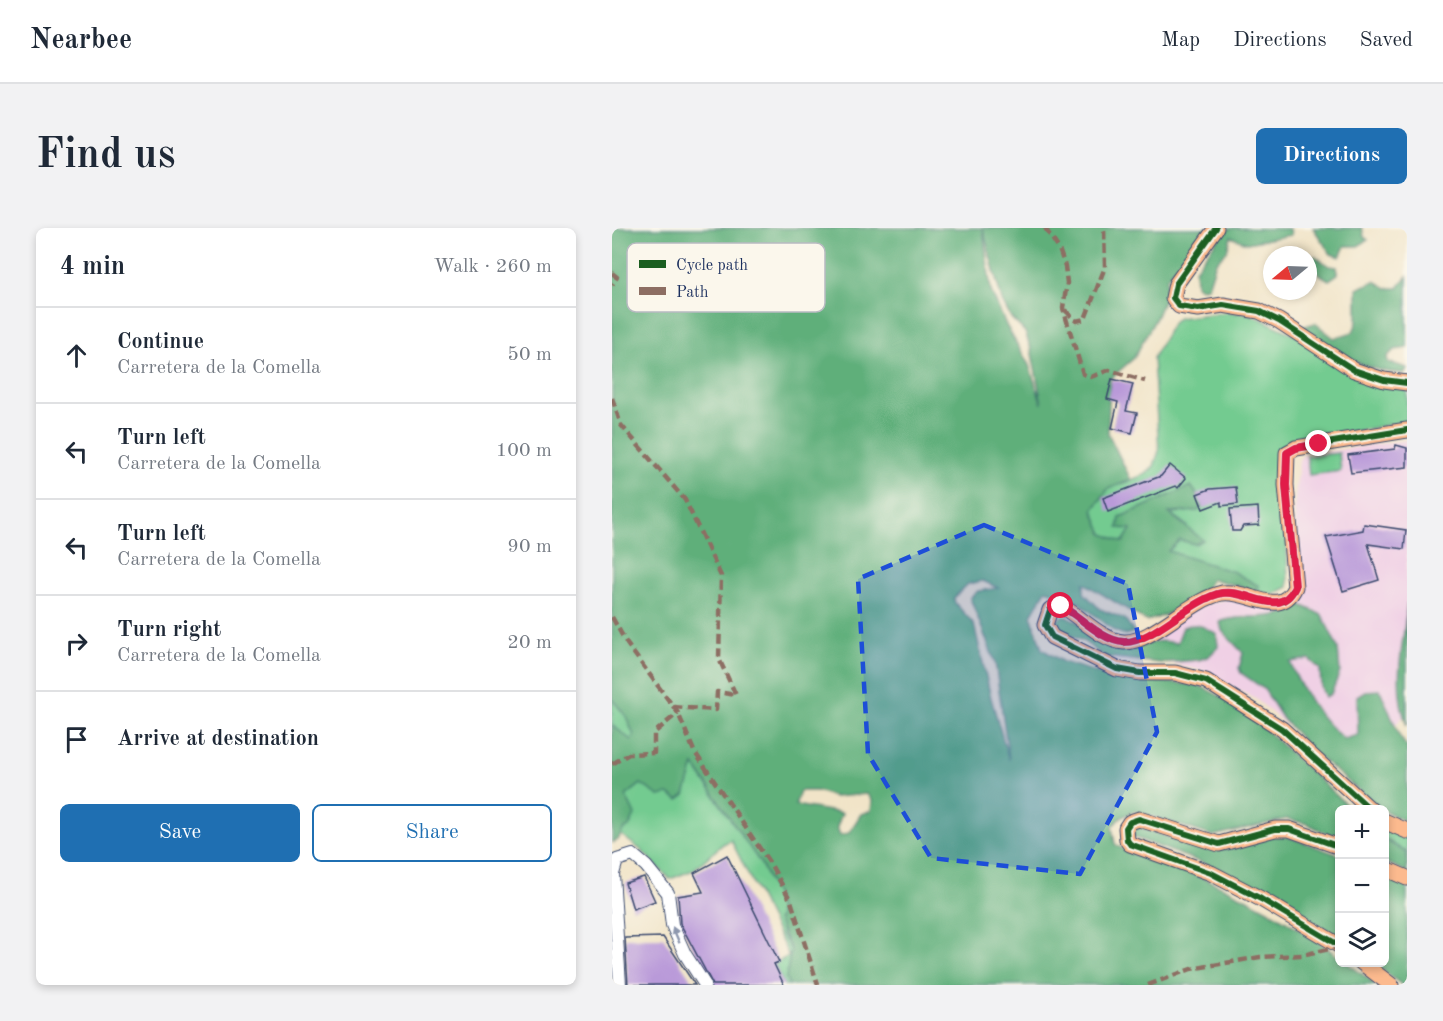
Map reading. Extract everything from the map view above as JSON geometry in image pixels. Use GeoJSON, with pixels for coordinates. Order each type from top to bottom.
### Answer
{"type":"FeatureCollection","features":[{"type":"Feature","properties":{"kind":"main road"},"geometry":{"type":"LineString","coordinates":[[1216,228],[1176,284],[1173,298],[1179,306],[1198,309],[1223,305],[1259,311],[1279,321],[1354,370],[1384,380],[1407,383]]}},
{"type":"Feature","properties":{"kind":"main road"},"geometry":{"type":"LineString","coordinates":[[1366,805],[1282,729],[1206,681],[1175,673],[1140,673],[1117,669],[1052,637],[1046,625],[1050,610],[1061,606],[1115,640],[1127,642],[1155,630],[1207,598],[1222,593],[1240,593],[1271,604],[1282,603],[1295,587],[1286,485],[1287,453],[1296,448],[1407,430]]}},
{"type":"Feature","properties":{"kind":"main road"},"geometry":{"type":"LineString","coordinates":[[1335,845],[1289,829],[1275,829],[1219,844],[1139,819],[1130,822],[1126,828],[1127,840],[1130,844],[1211,873],[1261,899],[1335,943]]}},
{"type":"Feature","properties":{"kind":"main road"},"geometry":{"type":"LineString","coordinates":[[1389,823],[1407,831]]}},
{"type":"Feature","properties":{"kind":"main road"},"geometry":{"type":"LineString","coordinates":[[1389,870],[1407,878]]}},
{"type":"Feature","properties":{"kind":"main road"},"geometry":{"type":"LineString","coordinates":[[1366,967],[1391,985]]}},
{"type":"Feature","properties":{"kind":"street"},"geometry":{"type":"LineString","coordinates":[[620,985],[613,874],[617,860],[633,855],[646,866],[668,893],[672,926],[685,954],[705,985]]}},
{"type":"Feature","properties":{"kind":"highlighted area"},"geometry":{"type":"Polygon","coordinates":[[[984,525],[1128,584],[1157,732],[1080,874],[931,858],[868,754],[858,579],[984,525]]]}},
{"type":"Feature","properties":{"kind":"shaded area"},"geometry":{"type":"Polygon","coordinates":[[[1407,440],[1407,717],[1401,718],[1355,784],[1257,700],[1207,672],[1174,664],[1114,660],[1116,647],[1207,604],[1228,599],[1281,609],[1290,605],[1297,598],[1302,584],[1294,508],[1299,460],[1303,455],[1407,440]]]}},
{"type":"Feature","properties":{"kind":"green space"},"geometry":{"type":"Polygon","coordinates":[[[612,228],[1208,228],[1167,278],[1164,299],[1134,358],[1110,379],[1108,433],[1131,480],[1108,489],[1093,510],[1103,534],[1123,542],[1131,529],[1118,528],[1120,517],[1191,486],[1204,504],[1198,511],[1169,513],[1203,540],[1195,544],[1180,540],[1168,551],[1234,572],[1259,586],[1257,591],[1212,579],[1200,594],[1183,606],[1146,621],[1084,583],[1084,593],[1100,609],[1125,619],[1134,632],[1125,635],[1115,631],[1078,602],[1046,590],[1031,615],[1042,649],[1063,662],[1115,678],[1198,685],[1240,706],[1347,805],[1335,805],[1335,838],[1308,824],[1287,819],[1213,836],[1135,811],[1120,818],[1112,827],[1115,844],[1125,850],[1147,860],[1205,879],[1257,904],[1335,954],[1335,967],[1352,967],[1377,985],[789,985],[786,978],[791,950],[777,920],[780,916],[776,896],[761,864],[694,765],[685,795],[678,800],[668,794],[659,796],[641,784],[626,796],[635,815],[629,827],[623,830],[618,840],[612,843],[612,725],[631,740],[634,736],[626,716],[612,699],[612,228]],[[983,229],[991,291],[1007,327],[1029,365],[1042,404],[1031,349],[1025,332],[1011,318],[1002,301],[983,229]],[[983,581],[968,584],[954,598],[955,603],[974,624],[991,698],[1009,760],[995,662],[970,598],[978,591],[998,588],[983,581]],[[800,791],[795,805],[842,813],[837,827],[840,835],[849,833],[861,814],[871,811],[872,801],[867,794],[835,797],[817,791],[800,791]]]}},
{"type":"Feature","properties":{"kind":"green space"},"geometry":{"type":"Polygon","coordinates":[[[1234,228],[1290,229],[1291,235],[1247,243],[1231,237],[1227,251],[1216,262],[1208,287],[1200,288],[1196,285],[1195,269],[1225,230],[1234,228]]]}},
{"type":"Feature","properties":{"kind":"green space"},"geometry":{"type":"Polygon","coordinates":[[[1313,228],[1362,228],[1364,237],[1368,240],[1358,246],[1345,246],[1340,257],[1331,254],[1313,228]]]}},
{"type":"Feature","properties":{"kind":"green space"},"geometry":{"type":"Polygon","coordinates":[[[1317,257],[1329,266],[1337,267],[1338,274],[1329,280],[1319,273],[1317,257]]]}},
{"type":"Feature","properties":{"kind":"green space"},"geometry":{"type":"Polygon","coordinates":[[[1407,276],[1407,348],[1394,350],[1387,357],[1388,362],[1407,368],[1405,373],[1363,365],[1337,352],[1302,327],[1315,323],[1334,338],[1353,332],[1357,322],[1357,289],[1375,281],[1387,288],[1398,288],[1407,276]]]}},
{"type":"Feature","properties":{"kind":"green space"},"geometry":{"type":"Polygon","coordinates":[[[1227,312],[1250,314],[1407,388],[1407,421],[1348,433],[1294,439],[1284,448],[1288,587],[1272,595],[1257,591],[1259,586],[1207,564],[1168,551],[1180,540],[1195,544],[1186,525],[1168,512],[1204,503],[1191,487],[1120,517],[1132,529],[1123,542],[1103,534],[1093,510],[1108,489],[1146,474],[1154,466],[1159,451],[1153,358],[1173,322],[1178,318],[1227,312]]]}},
{"type":"Feature","properties":{"kind":"green space"},"geometry":{"type":"Polygon","coordinates":[[[1339,453],[1341,471],[1309,475],[1307,456],[1339,453]]]}},
{"type":"Feature","properties":{"kind":"green space"},"geometry":{"type":"Polygon","coordinates":[[[1407,603],[1407,726],[1402,710],[1399,679],[1407,603]]]}},
{"type":"Feature","properties":{"kind":"green space"},"geometry":{"type":"Polygon","coordinates":[[[1299,604],[1322,615],[1338,648],[1340,672],[1331,694],[1325,697],[1321,687],[1320,669],[1309,659],[1290,662],[1312,704],[1335,732],[1344,739],[1358,735],[1357,696],[1365,691],[1380,690],[1400,737],[1407,747],[1407,822],[1389,813],[1389,805],[1376,805],[1313,752],[1283,719],[1264,689],[1241,673],[1239,668],[1243,653],[1222,631],[1220,622],[1229,619],[1271,616],[1291,610],[1299,604]]]}},
{"type":"Feature","properties":{"kind":"green space"},"geometry":{"type":"Polygon","coordinates":[[[1062,616],[1076,621],[1099,641],[1118,649],[1129,649],[1159,641],[1177,643],[1183,627],[1193,625],[1205,627],[1217,634],[1218,647],[1209,656],[1199,660],[1160,663],[1105,657],[1083,641],[1058,630],[1055,623],[1062,616]]]}},
{"type":"Feature","properties":{"kind":"green space"},"geometry":{"type":"Polygon","coordinates":[[[612,699],[626,716],[634,735],[631,740],[612,725],[612,699]]]}},
{"type":"Feature","properties":{"kind":"green space"},"geometry":{"type":"Polygon","coordinates":[[[693,764],[761,864],[776,896],[782,935],[791,950],[786,978],[789,985],[784,985],[774,964],[789,956],[731,840],[723,844],[693,870],[670,879],[641,850],[620,834],[626,796],[641,784],[659,796],[667,792],[685,795],[693,764]]]}},
{"type":"Feature","properties":{"kind":"green space"},"geometry":{"type":"Polygon","coordinates":[[[1140,827],[1198,848],[1232,849],[1272,836],[1289,837],[1335,854],[1335,935],[1227,872],[1133,837],[1134,828],[1140,827]]]}},
{"type":"Feature","properties":{"kind":"green space"},"geometry":{"type":"Polygon","coordinates":[[[1389,830],[1407,839],[1407,853],[1389,842],[1389,830]]]}},
{"type":"Feature","properties":{"kind":"green space"},"geometry":{"type":"Polygon","coordinates":[[[1389,842],[1407,853],[1407,872],[1389,864],[1389,842]]]}},
{"type":"Feature","properties":{"kind":"green space"},"geometry":{"type":"Polygon","coordinates":[[[1389,877],[1407,885],[1407,985],[1402,985],[1378,967],[1389,967],[1389,877]]]}},
{"type":"Feature","properties":{"kind":"building"},"geometry":{"type":"Polygon","coordinates":[[[1112,379],[1133,384],[1126,411],[1137,413],[1132,433],[1112,428],[1118,402],[1107,399],[1112,379]]]}},
{"type":"Feature","properties":{"kind":"building"},"geometry":{"type":"Polygon","coordinates":[[[1396,445],[1407,448],[1407,467],[1351,473],[1348,455],[1395,449],[1396,445]]]}},
{"type":"Feature","properties":{"kind":"building"},"geometry":{"type":"Polygon","coordinates":[[[1170,465],[1186,478],[1178,488],[1176,486],[1108,512],[1103,498],[1161,476],[1170,465]]]}},
{"type":"Feature","properties":{"kind":"building"},"geometry":{"type":"Polygon","coordinates":[[[1236,487],[1238,504],[1221,506],[1221,502],[1203,509],[1197,494],[1210,489],[1236,487]]]}},
{"type":"Feature","properties":{"kind":"building"},"geometry":{"type":"Polygon","coordinates":[[[1258,507],[1259,525],[1243,526],[1240,531],[1232,531],[1230,509],[1258,507]]]}},
{"type":"Feature","properties":{"kind":"building"},"geometry":{"type":"Polygon","coordinates":[[[1364,524],[1406,530],[1404,549],[1368,544],[1379,580],[1343,591],[1326,537],[1363,530],[1364,524]]]}},
{"type":"Feature","properties":{"kind":"building"},"geometry":{"type":"Polygon","coordinates":[[[727,855],[779,962],[774,964],[784,985],[713,985],[680,923],[678,896],[703,892],[694,873],[727,855]]]}},
{"type":"Feature","properties":{"kind":"building"},"geometry":{"type":"Polygon","coordinates":[[[644,877],[655,901],[633,909],[625,883],[644,877]]]}},
{"type":"Feature","properties":{"kind":"building"},"geometry":{"type":"Polygon","coordinates":[[[663,937],[695,985],[628,985],[625,938],[663,937]]]}},
{"type":"Feature","properties":{"kind":"marked path"},"geometry":{"type":"LineString","coordinates":[[1045,228],[1059,249],[1065,266],[1067,283],[1063,308],[1083,374],[1091,377],[1109,370],[1145,381]]}},
{"type":"Feature","properties":{"kind":"marked path"},"geometry":{"type":"LineString","coordinates":[[1065,310],[1076,321],[1085,319],[1105,267],[1104,228]]}},
{"type":"Feature","properties":{"kind":"marked path"},"geometry":{"type":"LineString","coordinates":[[612,273],[617,277],[612,285]]}},
{"type":"Feature","properties":{"kind":"marked path"},"geometry":{"type":"LineString","coordinates":[[612,398],[621,425],[685,500],[721,576],[719,659],[736,695],[717,692],[716,710],[673,707]]}},
{"type":"Feature","properties":{"kind":"marked path"},"geometry":{"type":"LineString","coordinates":[[612,617],[627,644],[678,713],[694,751],[771,865],[791,901],[818,985]]}},
{"type":"Feature","properties":{"kind":"marked path"},"geometry":{"type":"LineString","coordinates":[[612,764],[629,754],[654,753],[654,733],[678,713]]}},
{"type":"Feature","properties":{"kind":"marked path"},"geometry":{"type":"LineString","coordinates":[[1148,985],[1191,969],[1260,957],[1302,955],[1335,948]]}},
{"type":"Feature","properties":{"kind":"cycle path"},"geometry":{"type":"LineString","coordinates":[[1216,228],[1176,284],[1173,298],[1179,306],[1198,309],[1223,305],[1259,311],[1279,321],[1354,370],[1384,380],[1407,383]]}},
{"type":"Feature","properties":{"kind":"cycle path"},"geometry":{"type":"LineString","coordinates":[[1366,805],[1282,729],[1206,681],[1175,673],[1140,673],[1117,669],[1052,637],[1045,625],[1050,610],[1061,606],[1099,633],[1124,642],[1147,636],[1198,603],[1222,593],[1272,602],[1289,597],[1295,587],[1286,485],[1287,453],[1296,448],[1407,430]]}},
{"type":"Feature","properties":{"kind":"cycle path"},"geometry":{"type":"LineString","coordinates":[[1335,845],[1289,829],[1275,829],[1219,844],[1139,819],[1130,822],[1126,828],[1127,840],[1130,844],[1211,873],[1261,899],[1335,943]]}},
{"type":"Feature","properties":{"kind":"route"},"geometry":{"type":"LineString","coordinates":[[1061,606],[1077,614],[1100,632],[1115,640],[1127,642],[1155,630],[1207,598],[1222,593],[1240,593],[1271,604],[1282,603],[1295,587],[1286,485],[1287,453],[1296,448],[1319,444]]}}]}
